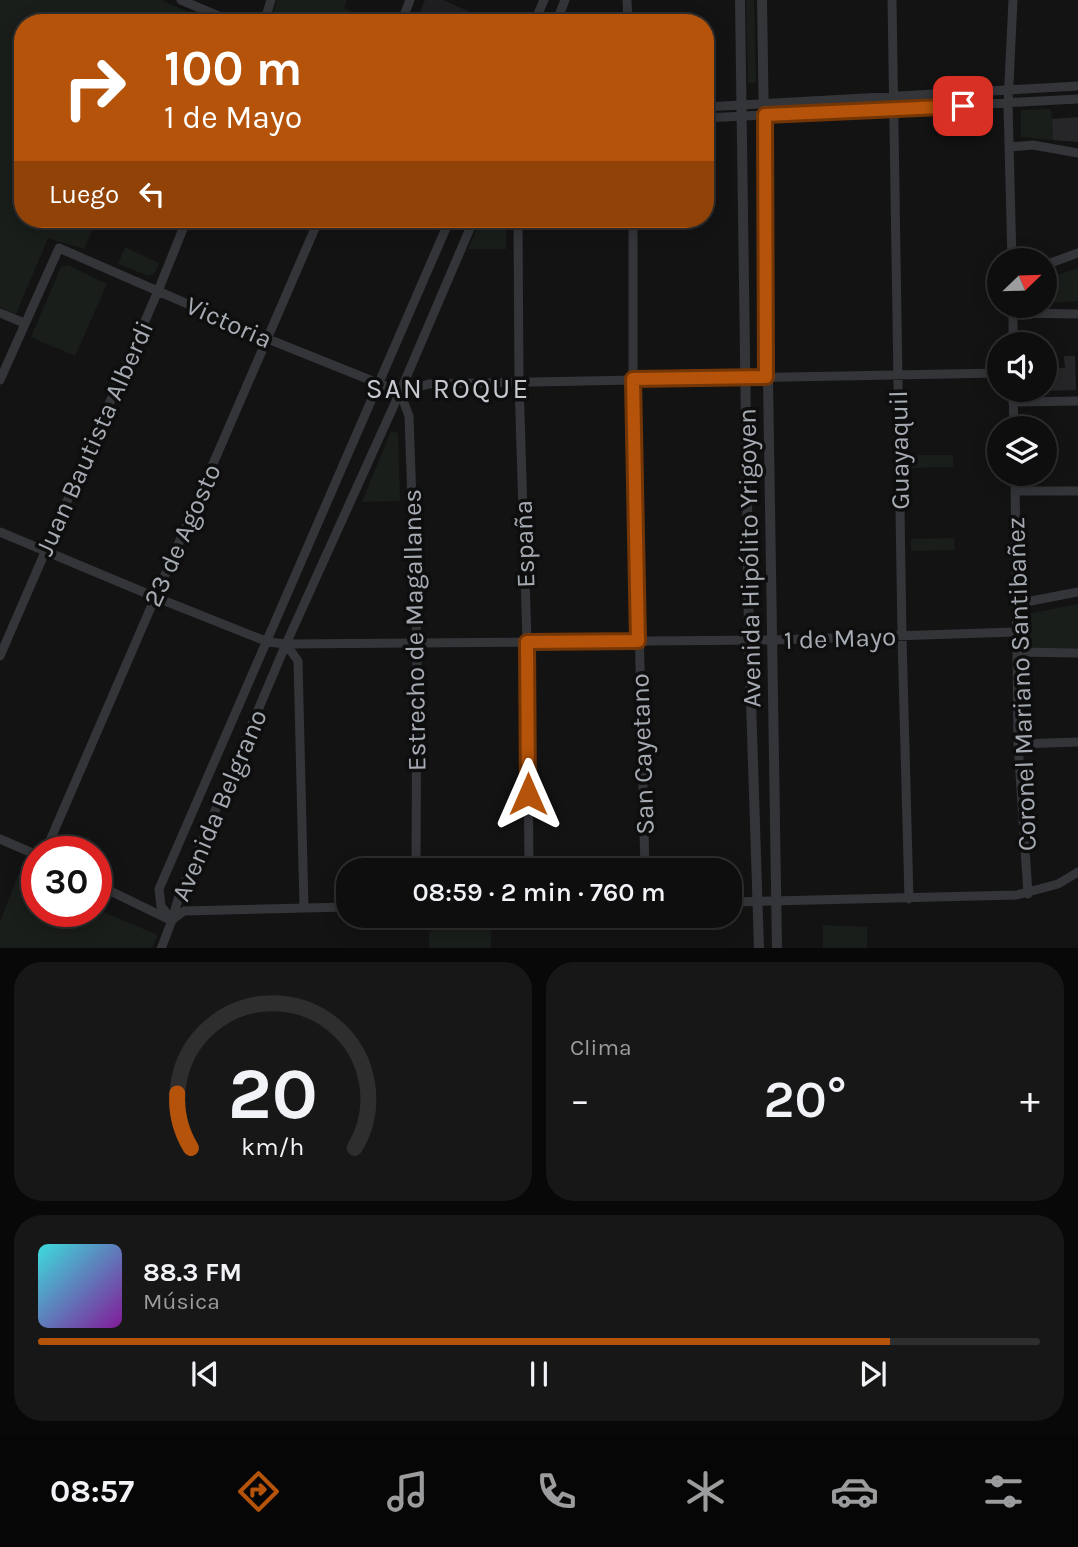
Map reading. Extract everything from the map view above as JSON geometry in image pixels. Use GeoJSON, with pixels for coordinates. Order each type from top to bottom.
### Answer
{"type":"FeatureCollection","features":[{"type":"Feature","properties":{"kind":"street"},"geometry":{"type":"LineString","coordinates":[[181,0],[214,14]]}},
{"type":"Feature","properties":{"kind":"street","name":"Avenida Hipólito Yrigoyen"},"geometry":{"type":"LineString","coordinates":[[740,0],[749,639],[759,948]]}},
{"type":"Feature","properties":{"kind":"street","name":"Avenida Hipólito Yrigoyen"},"geometry":{"type":"LineString","coordinates":[[762,0],[777,948]]}},
{"type":"Feature","properties":{"kind":"street","name":"Guayaquil"},"geometry":{"type":"LineString","coordinates":[[892,0],[909,899]]}},
{"type":"Feature","properties":{"kind":"street"},"geometry":{"type":"LineString","coordinates":[[1012,248],[1008,104],[1013,0]]}},
{"type":"Feature","properties":{"kind":"street"},"geometry":{"type":"LineString","coordinates":[[764,110],[894,96],[1078,86]]}},
{"type":"Feature","properties":{"kind":"street"},"geometry":{"type":"LineString","coordinates":[[714,108],[895,110],[1078,99]]}},
{"type":"Feature","properties":{"kind":"street"},"geometry":{"type":"LineString","coordinates":[[714,116],[741,110]]}},
{"type":"Feature","properties":{"kind":"street"},"geometry":{"type":"LineString","coordinates":[[1009,147],[1033,145],[1078,153]]}},
{"type":"Feature","properties":{"kind":"street","name":"Juan Bautista Alberdi"},"geometry":{"type":"LineString","coordinates":[[0,656],[183,228]]}},
{"type":"Feature","properties":{"kind":"street","name":"23 de Agosto"},"geometry":{"type":"LineString","coordinates":[[52,836],[315,228]]}},
{"type":"Feature","properties":{"kind":"street","name":"Avenida Belgrano"},"geometry":{"type":"LineString","coordinates":[[172,920],[161,906],[159,889],[446,228]]}},
{"type":"Feature","properties":{"kind":"street","name":"Avenida Belgrano"},"geometry":{"type":"LineString","coordinates":[[172,920],[178,896],[286,644],[400,392],[470,228]]}},
{"type":"Feature","properties":{"kind":"street","name":"España"},"geometry":{"type":"LineString","coordinates":[[518,228],[529,858]]}},
{"type":"Feature","properties":{"kind":"street","name":"San Cayetano"},"geometry":{"type":"LineString","coordinates":[[633,228],[633,379],[645,858]]}},
{"type":"Feature","properties":{"kind":"street","name":"Victoria"},"geometry":{"type":"LineString","coordinates":[[24,323],[59,248],[268,339],[400,392]]}},
{"type":"Feature","properties":{"kind":"street"},"geometry":{"type":"LineString","coordinates":[[1057,261],[1078,253]]}},
{"type":"Feature","properties":{"kind":"street"},"geometry":{"type":"LineString","coordinates":[[0,313],[24,323],[0,380]]}},
{"type":"Feature","properties":{"kind":"street"},"geometry":{"type":"LineString","coordinates":[[1057,313],[1078,314]]}},
{"type":"Feature","properties":{"kind":"street"},"geometry":{"type":"LineString","coordinates":[[400,392],[429,384],[987,373]]}},
{"type":"Feature","properties":{"kind":"street","name":"Estrecho de Magallanes"},"geometry":{"type":"LineString","coordinates":[[400,392],[409,416],[417,645],[416,858]]}},
{"type":"Feature","properties":{"kind":"street"},"geometry":{"type":"LineString","coordinates":[[1057,401],[1078,401]]}},
{"type":"Feature","properties":{"kind":"street"},"geometry":{"type":"LineString","coordinates":[[1013,402],[1014,416]]}},
{"type":"Feature","properties":{"kind":"street","name":"Coronel Mariano Santibañez"},"geometry":{"type":"LineString","coordinates":[[1016,486],[1018,744],[1028,894]]}},
{"type":"Feature","properties":{"kind":"street"},"geometry":{"type":"LineString","coordinates":[[1016,491],[1078,491]]}},
{"type":"Feature","properties":{"kind":"street","name":"1 de Mayo"},"geometry":{"type":"LineString","coordinates":[[0,532],[268,642],[286,644],[771,640],[1016,632]]}},
{"type":"Feature","properties":{"kind":"street"},"geometry":{"type":"LineString","coordinates":[[1015,604],[1078,592]]}},
{"type":"Feature","properties":{"kind":"street"},"geometry":{"type":"LineString","coordinates":[[286,644],[298,661],[304,908]]}},
{"type":"Feature","properties":{"kind":"street"},"geometry":{"type":"LineString","coordinates":[[1017,652],[1078,653]]}},
{"type":"Feature","properties":{"kind":"street"},"geometry":{"type":"LineString","coordinates":[[1018,744],[1078,742]]}},
{"type":"Feature","properties":{"kind":"street"},"geometry":{"type":"LineString","coordinates":[[0,839],[21,848]]}},
{"type":"Feature","properties":{"kind":"street"},"geometry":{"type":"LineString","coordinates":[[742,902],[1028,894],[1058,884],[1078,872]]}},
{"type":"Feature","properties":{"kind":"street"},"geometry":{"type":"LineString","coordinates":[[112,892],[172,920]]}},
{"type":"Feature","properties":{"kind":"street"},"geometry":{"type":"LineString","coordinates":[[160,948],[172,920],[184,911],[336,907]]}},
{"type":"Feature","properties":{"kind":"shaded area"},"geometry":{"type":"Polygon","coordinates":[[[0,0],[161,0],[193,14],[14,14],[14,228],[93,228],[84,249],[48,238],[16,314],[0,307],[0,0]]]}},
{"type":"Feature","properties":{"kind":"shaded area"},"geometry":{"type":"Polygon","coordinates":[[[277,0],[347,0],[344,8],[357,14],[273,14],[277,0]]]}},
{"type":"Feature","properties":{"kind":"shaded area"},"geometry":{"type":"Polygon","coordinates":[[[425,0],[443,0],[475,14],[419,14],[425,0]]]}},
{"type":"Feature","properties":{"kind":"shaded area"},"geometry":{"type":"Polygon","coordinates":[[[746,0],[754,0],[756,83],[748,83],[746,0]]]}},
{"type":"Feature","properties":{"kind":"shaded area"},"geometry":{"type":"Polygon","coordinates":[[[1051,109],[1053,140],[1021,137],[1021,110],[1051,109]]]}},
{"type":"Feature","properties":{"kind":"shaded area"},"geometry":{"type":"Polygon","coordinates":[[[477,228],[506,228],[506,249],[468,249],[477,228]]]}},
{"type":"Feature","properties":{"kind":"shaded area"},"geometry":{"type":"Polygon","coordinates":[[[125,247],[159,263],[155,273],[149,276],[118,264],[125,247]]]}},
{"type":"Feature","properties":{"kind":"shaded area"},"geometry":{"type":"Polygon","coordinates":[[[68,265],[107,284],[75,356],[31,337],[61,267],[68,265]]]}},
{"type":"Feature","properties":{"kind":"shaded area"},"geometry":{"type":"Polygon","coordinates":[[[1078,268],[1078,301],[1057,302],[1057,275],[1078,268]]]}},
{"type":"Feature","properties":{"kind":"shaded area"},"geometry":{"type":"Polygon","coordinates":[[[391,431],[398,433],[400,501],[362,502],[391,431]]]}},
{"type":"Feature","properties":{"kind":"shaded area"},"geometry":{"type":"Polygon","coordinates":[[[909,455],[953,455],[953,467],[909,468],[909,455]]]}},
{"type":"Feature","properties":{"kind":"shaded area"},"geometry":{"type":"Polygon","coordinates":[[[954,538],[955,550],[911,551],[911,539],[954,538]]]}},
{"type":"Feature","properties":{"kind":"shaded area"},"geometry":{"type":"Polygon","coordinates":[[[1078,604],[1078,648],[1025,648],[1023,615],[1078,604]]]}},
{"type":"Feature","properties":{"kind":"shaded area"},"geometry":{"type":"Polygon","coordinates":[[[18,875],[21,876],[21,927],[112,927],[112,916],[158,935],[152,948],[0,948],[0,922],[18,875]]]}},
{"type":"Feature","properties":{"kind":"shaded area"},"geometry":{"type":"Polygon","coordinates":[[[823,925],[867,927],[867,948],[823,948],[823,925]]]}},
{"type":"Feature","properties":{"kind":"shaded area"},"geometry":{"type":"Polygon","coordinates":[[[491,928],[491,948],[429,948],[429,933],[433,929],[491,928]]]}},
{"type":"Feature","properties":{"kind":"building"},"geometry":{"type":"Polygon","coordinates":[[[1078,117],[1078,142],[1053,140],[1052,119],[1078,117]]]}},
{"type":"Feature","properties":{"kind":"building"},"geometry":{"type":"Polygon","coordinates":[[[1064,356],[1075,356],[1076,390],[1057,391],[1057,368],[1065,368],[1064,356]]]}},
{"type":"Feature","properties":{"kind":"district","name":"SAN ROQUE"},"geometry":{"type":"Point","coordinates":[448,388]}},
{"type":"Feature","properties":{"kind":"route"},"geometry":{"type":"LineString","coordinates":[[528,794],[527,642],[638,641],[633,379],[766,377],[765,115],[963,106]]}}]}
